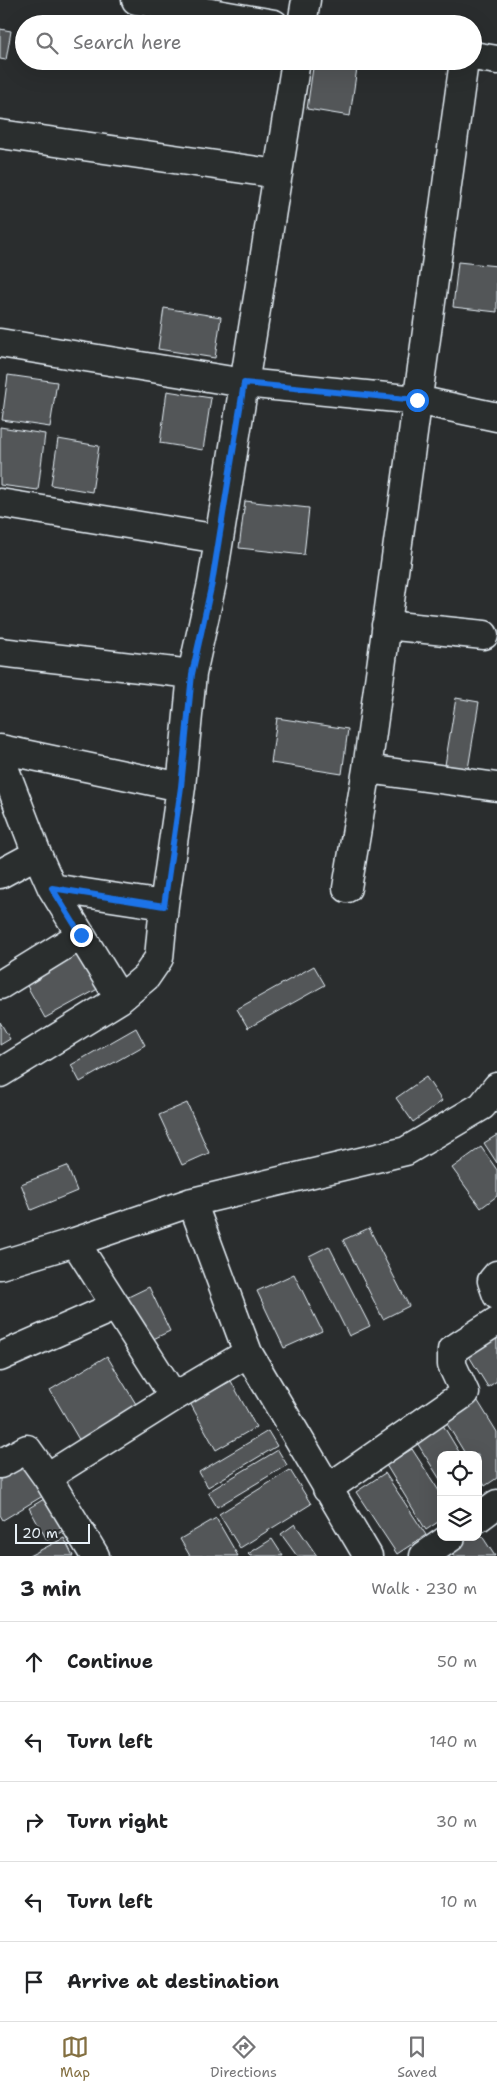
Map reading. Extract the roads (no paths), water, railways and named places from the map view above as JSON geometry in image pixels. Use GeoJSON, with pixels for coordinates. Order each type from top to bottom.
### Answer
{"type":"FeatureCollection","features":[{"type":"Feature","properties":{"kind":"street"},"geometry":{"type":"LineString","coordinates":[[136,0],[222,15]]}},
{"type":"Feature","properties":{"kind":"street"},"geometry":{"type":"LineString","coordinates":[[304,15],[306,0]]}},
{"type":"Feature","properties":{"kind":"street"},"geometry":{"type":"LineString","coordinates":[[482,58],[497,60]]}},
{"type":"Feature","properties":{"kind":"street"},"geometry":{"type":"LineString","coordinates":[[0,1073],[120,999],[146,977],[159,958],[164,906],[181,787],[192,674],[212,583],[295,70]]}},
{"type":"Feature","properties":{"kind":"street"},"geometry":{"type":"LineString","coordinates":[[347,888],[366,769],[463,70]]}},
{"type":"Feature","properties":{"kind":"street"},"geometry":{"type":"LineString","coordinates":[[0,134],[278,174]]}},
{"type":"Feature","properties":{"kind":"street"},"geometry":{"type":"LineString","coordinates":[[0,343],[244,383],[417,400],[497,417]]}},
{"type":"Feature","properties":{"kind":"street"},"geometry":{"type":"LineString","coordinates":[[0,503],[219,538]]}},
{"type":"Feature","properties":{"kind":"street"},"geometry":{"type":"LineString","coordinates":[[386,625],[484,635]]}},
{"type":"Feature","properties":{"kind":"street"},"geometry":{"type":"LineString","coordinates":[[0,652],[192,674]]}},
{"type":"Feature","properties":{"kind":"street"},"geometry":{"type":"LineString","coordinates":[[0,749],[181,787]]}},
{"type":"Feature","properties":{"kind":"street"},"geometry":{"type":"LineString","coordinates":[[0,756],[52,888],[120,999]]}},
{"type":"Feature","properties":{"kind":"street"},"geometry":{"type":"LineString","coordinates":[[366,769],[497,787]]}},
{"type":"Feature","properties":{"kind":"street"},"geometry":{"type":"LineString","coordinates":[[0,874],[37,854]]}},
{"type":"Feature","properties":{"kind":"street"},"geometry":{"type":"LineString","coordinates":[[52,888],[164,906]]}},
{"type":"Feature","properties":{"kind":"street"},"geometry":{"type":"LineString","coordinates":[[0,985],[81,935]]}},
{"type":"Feature","properties":{"kind":"street"},"geometry":{"type":"LineString","coordinates":[[0,1265],[76,1242],[192,1202],[406,1151],[492,1099]]}},
{"type":"Feature","properties":{"kind":"street"},"geometry":{"type":"LineString","coordinates":[[192,1202],[248,1353],[368,1556]]}},
{"type":"Feature","properties":{"kind":"street"},"geometry":{"type":"LineString","coordinates":[[76,1242],[174,1397]]}},
{"type":"Feature","properties":{"kind":"street"},"geometry":{"type":"LineString","coordinates":[[497,1274],[492,1281],[497,1295]]}},
{"type":"Feature","properties":{"kind":"street"},"geometry":{"type":"LineString","coordinates":[[0,1357],[116,1306]]}},
{"type":"Feature","properties":{"kind":"street"},"geometry":{"type":"LineString","coordinates":[[327,1489],[465,1393],[452,1365],[452,1350],[497,1321]]}},
{"type":"Feature","properties":{"kind":"street"},"geometry":{"type":"LineString","coordinates":[[47,1478],[174,1397],[248,1353]]}},
{"type":"Feature","properties":{"kind":"street"},"geometry":{"type":"LineString","coordinates":[[0,1464],[27,1448],[95,1556]]}},
{"type":"Feature","properties":{"kind":"street"},"geometry":{"type":"LineString","coordinates":[[482,1515],[497,1504]]}},
{"type":"Feature","properties":{"kind":"street"},"geometry":{"type":"LineString","coordinates":[[424,1556],[445,1541]]}}]}
